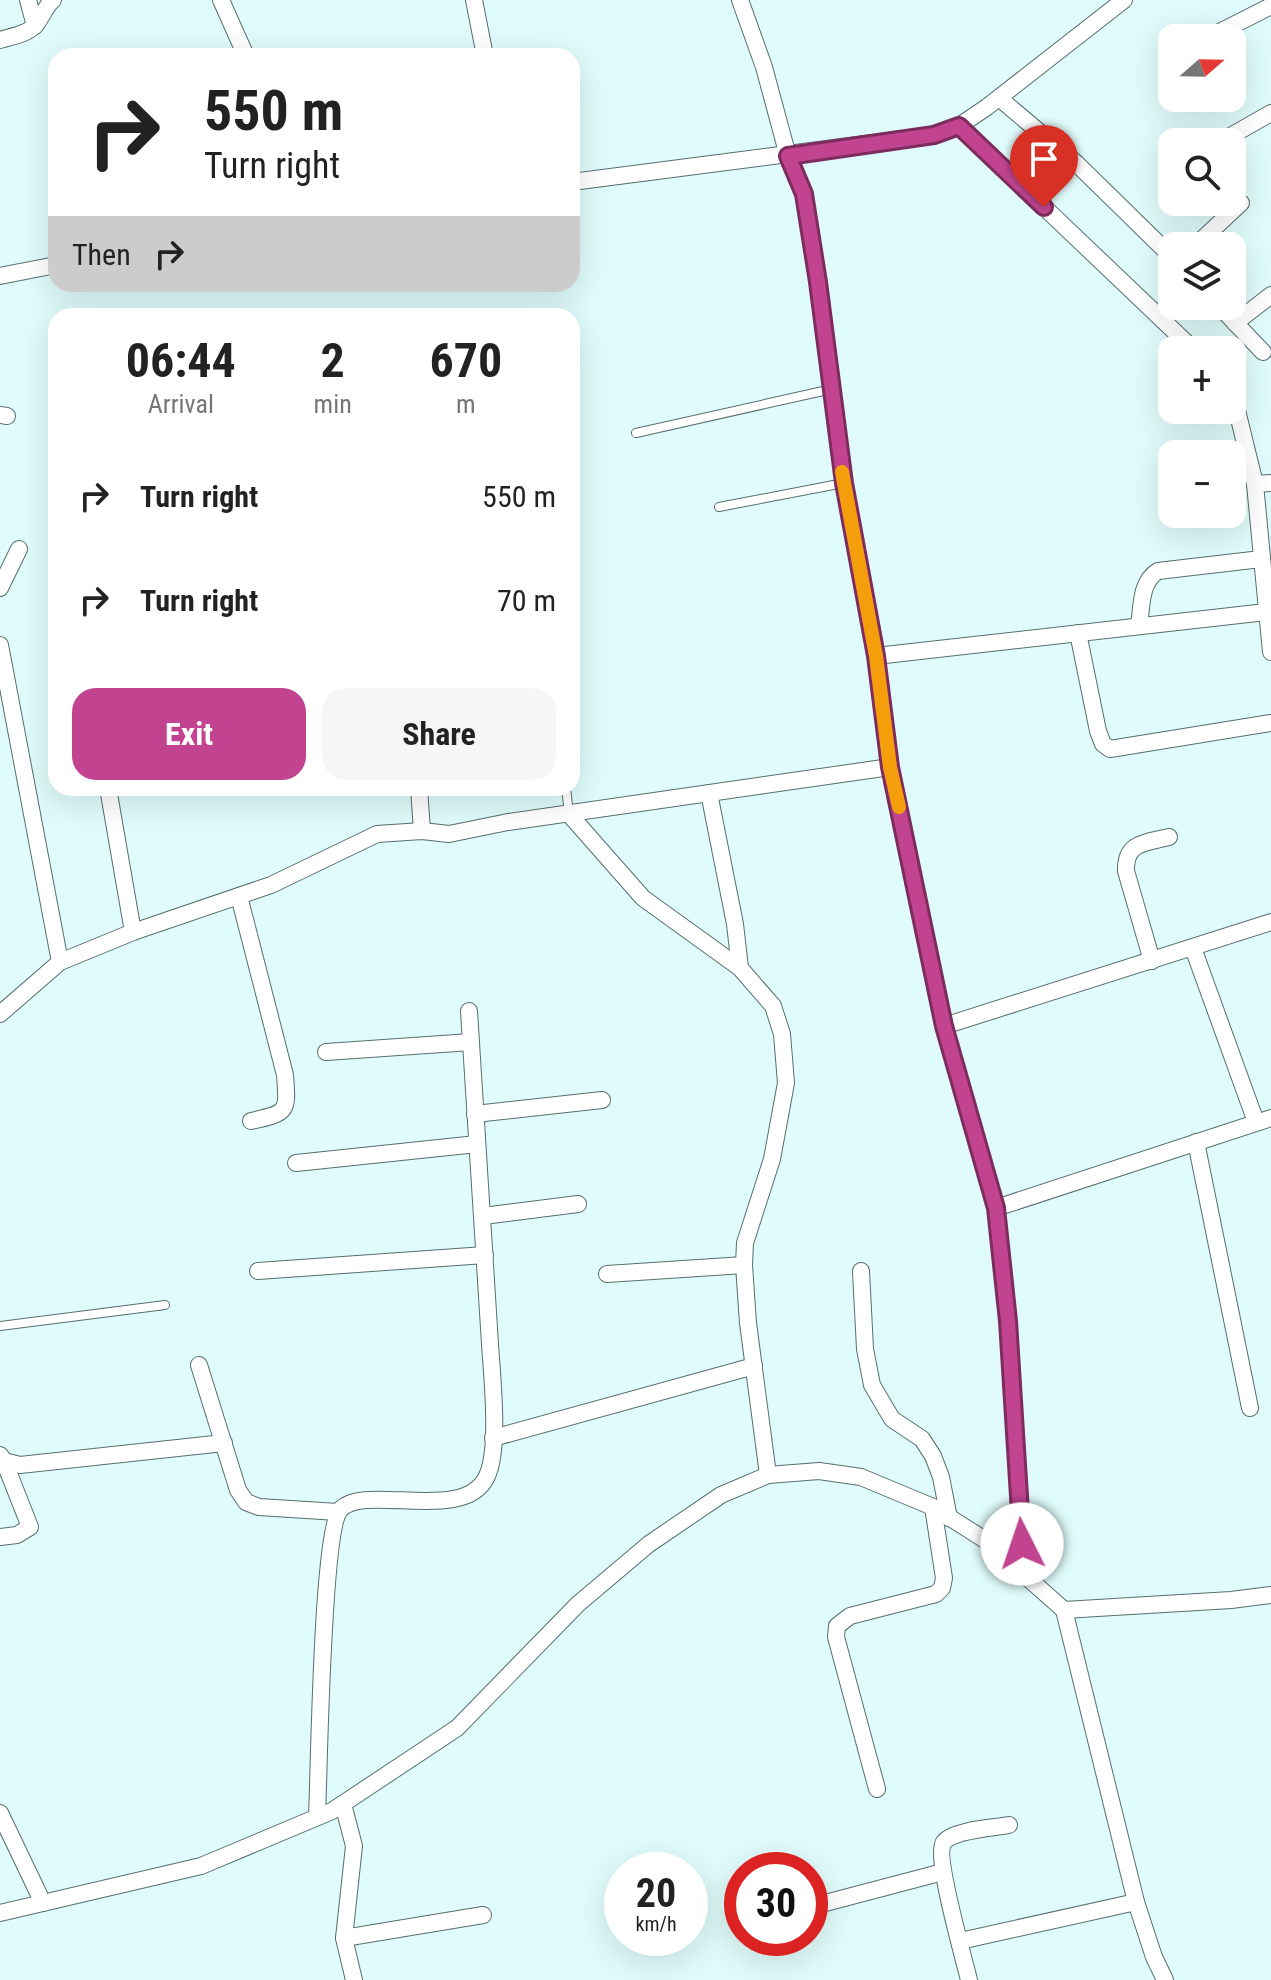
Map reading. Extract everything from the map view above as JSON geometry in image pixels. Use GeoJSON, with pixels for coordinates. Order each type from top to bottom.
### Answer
{"type":"FeatureCollection","features":[{"type":"Feature","properties":{"kind":"street"},"geometry":{"type":"LineString","coordinates":[[28,0],[35,26]]}},
{"type":"Feature","properties":{"kind":"street"},"geometry":{"type":"LineString","coordinates":[[0,40],[35,26],[44,8],[53,0]]}},
{"type":"Feature","properties":{"kind":"street"},"geometry":{"type":"LineString","coordinates":[[221,0],[242,48]]}},
{"type":"Feature","properties":{"kind":"street"},"geometry":{"type":"LineString","coordinates":[[474,0],[483,48]]}},
{"type":"Feature","properties":{"kind":"street"},"geometry":{"type":"LineString","coordinates":[[740,0],[764,67],[788,156],[804,194],[844,483],[876,656],[890,767],[944,1026],[996,1208],[1008,1321],[1024,1576]]}},
{"type":"Feature","properties":{"kind":"street"},"geometry":{"type":"LineString","coordinates":[[580,181],[934,135],[959,126],[999,98],[1124,0]]}},
{"type":"Feature","properties":{"kind":"street"},"geometry":{"type":"LineString","coordinates":[[1236,24],[1271,6]]}},
{"type":"Feature","properties":{"kind":"street"},"geometry":{"type":"LineString","coordinates":[[999,98],[1076,163],[1158,243]]}},
{"type":"Feature","properties":{"kind":"street"},"geometry":{"type":"LineString","coordinates":[[1246,130],[1270,118]]}},
{"type":"Feature","properties":{"kind":"street"},"geometry":{"type":"LineString","coordinates":[[959,126],[1179,336]]}},
{"type":"Feature","properties":{"kind":"street"},"geometry":{"type":"LineString","coordinates":[[1210,232],[1227,216]]}},
{"type":"Feature","properties":{"kind":"street"},"geometry":{"type":"LineString","coordinates":[[0,276],[48,267]]}},
{"type":"Feature","properties":{"kind":"street"},"geometry":{"type":"LineString","coordinates":[[1235,323],[1271,295]]}},
{"type":"Feature","properties":{"kind":"street"},"geometry":{"type":"LineString","coordinates":[[1232,320],[1263,352]]}},
{"type":"Feature","properties":{"kind":"street"},"geometry":{"type":"LineString","coordinates":[[1243,424],[1263,484],[1261,559],[1271,652]]}},
{"type":"Feature","properties":{"kind":"street"},"geometry":{"type":"LineString","coordinates":[[0,588],[19,549]]}},
{"type":"Feature","properties":{"kind":"street"},"geometry":{"type":"LineString","coordinates":[[1139,626],[1148,576],[1158,571],[1261,559]]}},
{"type":"Feature","properties":{"kind":"street"},"geometry":{"type":"LineString","coordinates":[[876,656],[1139,626],[1267,601]]}},
{"type":"Feature","properties":{"kind":"street"},"geometry":{"type":"LineString","coordinates":[[1078,633],[1098,731],[1103,744],[1110,749],[1271,723]]}},
{"type":"Feature","properties":{"kind":"street"},"geometry":{"type":"LineString","coordinates":[[0,645],[60,962]]}},
{"type":"Feature","properties":{"kind":"street"},"geometry":{"type":"LineString","coordinates":[[0,1014],[60,962],[133,932],[271,885],[377,834],[422,831],[449,834],[890,767]]}},
{"type":"Feature","properties":{"kind":"street"},"geometry":{"type":"LineString","coordinates":[[709,793],[735,924],[740,968]]}},
{"type":"Feature","properties":{"kind":"street"},"geometry":{"type":"LineString","coordinates":[[109,796],[133,932]]}},
{"type":"Feature","properties":{"kind":"street"},"geometry":{"type":"LineString","coordinates":[[420,796],[422,831]]}},
{"type":"Feature","properties":{"kind":"street"},"geometry":{"type":"LineString","coordinates":[[569,814],[643,898],[740,968],[773,1006],[782,1034],[786,1083],[772,1159],[745,1243],[744,1265],[768,1475]]}},
{"type":"Feature","properties":{"kind":"street"},"geometry":{"type":"LineString","coordinates":[[1152,961],[1126,871],[1126,859],[1130,851],[1140,844],[1169,837]]}},
{"type":"Feature","properties":{"kind":"street"},"geometry":{"type":"LineString","coordinates":[[239,896],[285,1075],[287,1105],[276,1116],[251,1121]]}},
{"type":"Feature","properties":{"kind":"street"},"geometry":{"type":"LineString","coordinates":[[944,1026],[1271,922]]}},
{"type":"Feature","properties":{"kind":"street"},"geometry":{"type":"LineString","coordinates":[[996,1208],[1263,1120],[1193,948]]}},
{"type":"Feature","properties":{"kind":"street"},"geometry":{"type":"LineString","coordinates":[[317,1817],[326,1607],[332,1531],[338,1512],[356,1502],[414,1502],[463,1497],[485,1481],[490,1469],[493,1438],[485,1255],[469,1011]]}},
{"type":"Feature","properties":{"kind":"street"},"geometry":{"type":"LineString","coordinates":[[326,1052],[471,1042]]}},
{"type":"Feature","properties":{"kind":"street"},"geometry":{"type":"LineString","coordinates":[[475,1114],[602,1100]]}},
{"type":"Feature","properties":{"kind":"street"},"geometry":{"type":"LineString","coordinates":[[1196,1142],[1250,1408]]}},
{"type":"Feature","properties":{"kind":"street"},"geometry":{"type":"LineString","coordinates":[[296,1163],[477,1144]]}},
{"type":"Feature","properties":{"kind":"street"},"geometry":{"type":"LineString","coordinates":[[483,1216],[578,1204]]}},
{"type":"Feature","properties":{"kind":"street"},"geometry":{"type":"LineString","coordinates":[[258,1271],[485,1255]]}},
{"type":"Feature","properties":{"kind":"street"},"geometry":{"type":"LineString","coordinates":[[607,1274],[744,1265]]}},
{"type":"Feature","properties":{"kind":"street"},"geometry":{"type":"LineString","coordinates":[[861,1271],[865,1349],[872,1385],[892,1419],[922,1439],[933,1456],[941,1477],[949,1518]]}},
{"type":"Feature","properties":{"kind":"street"},"geometry":{"type":"LineString","coordinates":[[199,1365],[238,1490],[246,1502],[259,1507],[338,1512]]}},
{"type":"Feature","properties":{"kind":"street"},"geometry":{"type":"LineString","coordinates":[[493,1438],[754,1366]]}},
{"type":"Feature","properties":{"kind":"street"},"geometry":{"type":"LineString","coordinates":[[2,1458],[20,1465],[224,1443]]}},
{"type":"Feature","properties":{"kind":"street"},"geometry":{"type":"LineString","coordinates":[[0,1537],[17,1535],[30,1527],[2,1458]]}},
{"type":"Feature","properties":{"kind":"street"},"geometry":{"type":"LineString","coordinates":[[0,1913],[201,1866],[343,1804],[457,1728],[578,1604],[649,1544],[721,1495],[768,1475],[819,1471],[861,1477],[933,1507],[985,1540],[1064,1610],[1136,1902],[1165,1980]]}},
{"type":"Feature","properties":{"kind":"street"},"geometry":{"type":"LineString","coordinates":[[877,1789],[836,1637],[837,1626],[850,1616],[936,1594],[942,1588],[944,1578],[933,1507]]}},
{"type":"Feature","properties":{"kind":"street"},"geometry":{"type":"LineString","coordinates":[[1064,1610],[1271,1595]]}},
{"type":"Feature","properties":{"kind":"street"},"geometry":{"type":"LineString","coordinates":[[343,1804],[354,1846],[344,1938],[354,1980]]}},
{"type":"Feature","properties":{"kind":"street"},"geometry":{"type":"LineString","coordinates":[[0,1813],[43,1903]]}},
{"type":"Feature","properties":{"kind":"street"},"geometry":{"type":"LineString","coordinates":[[969,1980],[943,1872],[941,1848],[945,1840],[954,1835],[1009,1825]]}},
{"type":"Feature","properties":{"kind":"street"},"geometry":{"type":"LineString","coordinates":[[828,1902],[943,1872]]}},
{"type":"Feature","properties":{"kind":"street"},"geometry":{"type":"LineString","coordinates":[[960,1941],[1136,1902]]}},
{"type":"Feature","properties":{"kind":"street"},"geometry":{"type":"LineString","coordinates":[[344,1938],[483,1915]]}},
{"type":"Feature","properties":{"kind":"lane"},"geometry":{"type":"LineString","coordinates":[[636,433],[832,389]]}},
{"type":"Feature","properties":{"kind":"lane"},"geometry":{"type":"LineString","coordinates":[[719,507],[844,483]]}},
{"type":"Feature","properties":{"kind":"lane"},"geometry":{"type":"LineString","coordinates":[[567,796],[569,814]]}},
{"type":"Feature","properties":{"kind":"lane"},"geometry":{"type":"LineString","coordinates":[[0,1326],[165,1305]]}},
{"type":"Feature","properties":{"kind":"slow traffic"},"geometry":{"type":"LineString","coordinates":[[842,472],[876,656],[890,767],[899,807]]}},
{"type":"Feature","properties":{"kind":"route"},"geometry":{"type":"LineString","coordinates":[[1022,1544],[1008,1321],[996,1208],[944,1026],[890,767],[876,656],[844,483],[804,194],[788,156],[934,135],[959,126],[1044,207]]}}]}
